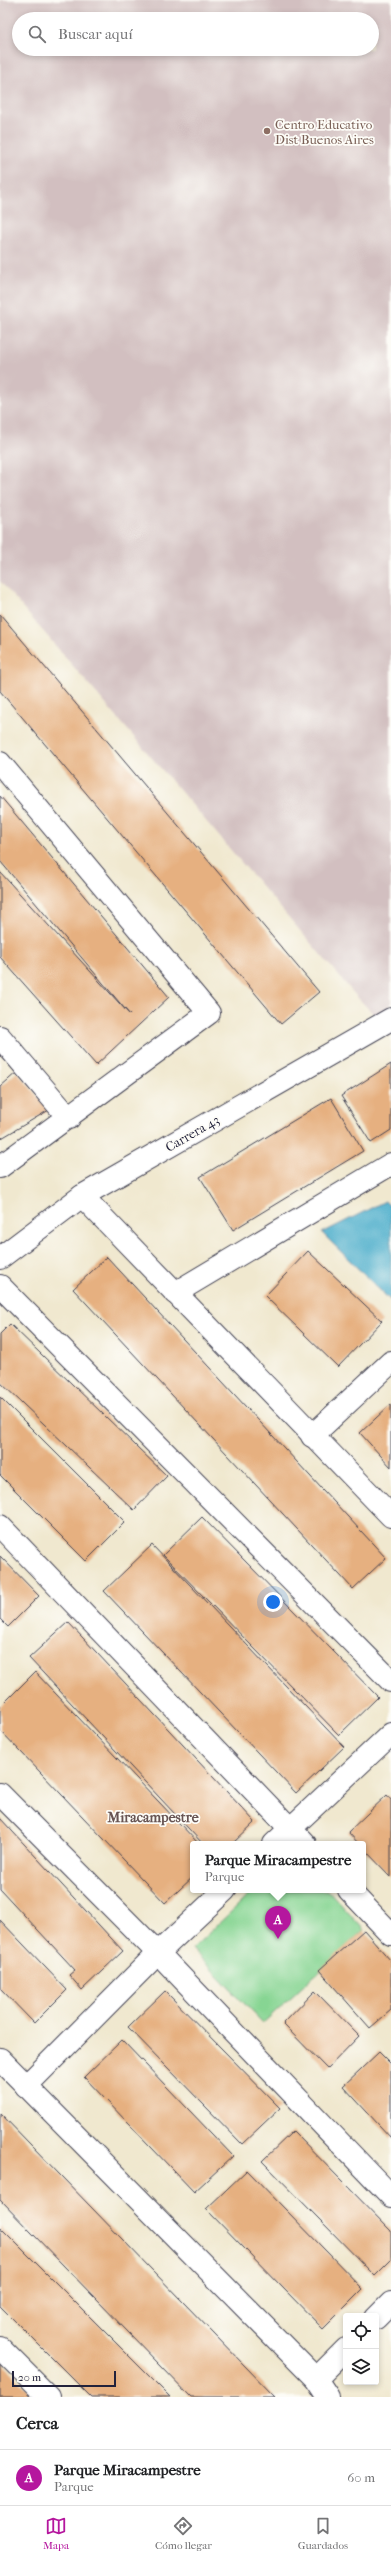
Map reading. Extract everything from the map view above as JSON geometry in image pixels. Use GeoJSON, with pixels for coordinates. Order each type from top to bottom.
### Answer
{"type":"FeatureCollection","features":[{"type":"Feature","properties":{"kind":"street"},"geometry":{"type":"LineString","coordinates":[[0,763],[209,1013],[69,1118],[0,1166]]}},
{"type":"Feature","properties":{"kind":"street","name":"Carrera 43"},"geometry":{"type":"LineString","coordinates":[[0,1258],[82,1196],[391,1019]]}},
{"type":"Feature","properties":{"kind":"street"},"geometry":{"type":"LineString","coordinates":[[0,1037],[69,1118]]}},
{"type":"Feature","properties":{"kind":"street"},"geometry":{"type":"LineString","coordinates":[[175,1293],[391,1164]]}},
{"type":"Feature","properties":{"kind":"street"},"geometry":{"type":"LineString","coordinates":[[82,1196],[122,1235],[175,1293],[391,1516]]}},
{"type":"Feature","properties":{"kind":"street"},"geometry":{"type":"LineString","coordinates":[[0,1286],[391,1681]]}},
{"type":"Feature","properties":{"kind":"street"},"geometry":{"type":"LineString","coordinates":[[312,1436],[391,1362]]}},
{"type":"Feature","properties":{"kind":"street"},"geometry":{"type":"LineString","coordinates":[[0,1526],[297,1836]]}},
{"type":"Feature","properties":{"kind":"street"},"geometry":{"type":"LineString","coordinates":[[283,1841],[297,1836],[391,1734]]}},
{"type":"Feature","properties":{"kind":"street"},"geometry":{"type":"LineString","coordinates":[[0,1794],[158,1953],[391,2196]]}},
{"type":"Feature","properties":{"kind":"street"},"geometry":{"type":"LineString","coordinates":[[26,2086],[158,1953],[222,1893]]}},
{"type":"Feature","properties":{"kind":"street"},"geometry":{"type":"LineString","coordinates":[[352,1893],[391,1934]]}},
{"type":"Feature","properties":{"kind":"street"},"geometry":{"type":"LineString","coordinates":[[0,2059],[316,2379],[328,2397]]}},
{"type":"Feature","properties":{"kind":"street"},"geometry":{"type":"LineString","coordinates":[[379,2315],[391,2303]]}},
{"type":"Feature","properties":{"kind":"street"},"geometry":{"type":"LineString","coordinates":[[0,2348],[49,2397]]}},
{"type":"Feature","properties":{"kind":"street"},"geometry":{"type":"LineString","coordinates":[[316,2379],[343,2352]]}},
{"type":"Feature","properties":{"kind":"shaded area"},"geometry":{"type":"Polygon","coordinates":[[[0,0],[391,0],[391,1032],[357,997],[0,581],[0,0]]]}},
{"type":"Feature","properties":{"kind":"green space"},"geometry":{"type":"Polygon","coordinates":[[[251,1893],[331,1893],[364,1930],[263,2023],[192,1949],[251,1893]]]}},
{"type":"Feature","properties":{"kind":"water"},"geometry":{"type":"Polygon","coordinates":[[[385,1201],[391,1207],[391,1301],[322,1233],[385,1201]]]}},
{"type":"Feature","properties":{"kind":"building"},"geometry":{"type":"Polygon","coordinates":[[[0,614],[319,992],[281,1024],[0,691],[0,614]]]}},
{"type":"Feature","properties":{"kind":"building"},"geometry":{"type":"Polygon","coordinates":[[[0,796],[169,997],[96,1065],[0,957],[0,872],[130,1015],[0,861],[0,796]]]}},
{"type":"Feature","properties":{"kind":"building"},"geometry":{"type":"Polygon","coordinates":[[[391,1064],[391,1130],[371,1143],[341,1096],[391,1064]]]}},
{"type":"Feature","properties":{"kind":"building"},"geometry":{"type":"Polygon","coordinates":[[[17,1072],[49,1110],[0,1139],[0,1087],[17,1072]]]}},
{"type":"Feature","properties":{"kind":"building"},"geometry":{"type":"Polygon","coordinates":[[[331,1098],[363,1151],[233,1230],[200,1177],[331,1098]]]}},
{"type":"Feature","properties":{"kind":"building"},"geometry":{"type":"Polygon","coordinates":[[[308,1251],[382,1321],[338,1367],[265,1296],[308,1251]]]}},
{"type":"Feature","properties":{"kind":"building"},"geometry":{"type":"Polygon","coordinates":[[[107,1257],[386,1558],[353,1589],[73,1289],[107,1257]]]}},
{"type":"Feature","properties":{"kind":"building"},"geometry":{"type":"Polygon","coordinates":[[[10,1324],[167,1476],[134,1510],[0,1382],[0,1334],[10,1324]]]}},
{"type":"Feature","properties":{"kind":"building"},"geometry":{"type":"Polygon","coordinates":[[[0,1397],[125,1522],[86,1561],[0,1475],[0,1397]]]}},
{"type":"Feature","properties":{"kind":"building"},"geometry":{"type":"Polygon","coordinates":[[[391,1404],[391,1467],[360,1433],[391,1404]]]}},
{"type":"Feature","properties":{"kind":"building"},"geometry":{"type":"Polygon","coordinates":[[[202,1517],[378,1697],[339,1735],[163,1555],[202,1517]]]}},
{"type":"Feature","properties":{"kind":"building"},"geometry":{"type":"Polygon","coordinates":[[[152,1545],[344,1747],[296,1793],[104,1591],[152,1545]]]}},
{"type":"Feature","properties":{"kind":"building"},"geometry":{"type":"Polygon","coordinates":[[[0,1556],[39,1596],[8,1627],[0,1619],[0,1556]]]}},
{"type":"Feature","properties":{"kind":"building"},"geometry":{"type":"Polygon","coordinates":[[[68,1622],[255,1822],[235,1841],[200,1841],[29,1658],[68,1622]]]}},
{"type":"Feature","properties":{"kind":"building"},"geometry":{"type":"Polygon","coordinates":[[[35,1672],[196,1841],[190,1841],[190,1880],[165,1903],[0,1730],[0,1707],[35,1672]]]}},
{"type":"Feature","properties":{"kind":"building"},"geometry":{"type":"Polygon","coordinates":[[[387,1795],[391,1800],[391,1877],[366,1851],[366,1841],[356,1841],[348,1832],[387,1795]]]}},
{"type":"Feature","properties":{"kind":"building"},"geometry":{"type":"Polygon","coordinates":[[[0,1818],[123,1951],[82,1990],[69,1975],[75,1970],[0,1889],[0,1818]]]}},
{"type":"Feature","properties":{"kind":"building"},"geometry":{"type":"Polygon","coordinates":[[[0,1920],[67,1990],[34,2023],[0,1988],[0,1920]]]}},
{"type":"Feature","properties":{"kind":"building"},"geometry":{"type":"Polygon","coordinates":[[[364,1930],[391,1961],[391,2010],[370,2028],[319,1970],[364,1930]]]}},
{"type":"Feature","properties":{"kind":"building"},"geometry":{"type":"Polygon","coordinates":[[[165,1991],[280,2108],[242,2144],[128,2027],[165,1991]]]}},
{"type":"Feature","properties":{"kind":"building"},"geometry":{"type":"Polygon","coordinates":[[[315,1991],[359,2036],[327,2069],[283,2024],[315,1991]]]}},
{"type":"Feature","properties":{"kind":"building"},"geometry":{"type":"Polygon","coordinates":[[[122,2040],[233,2156],[194,2192],[84,2077],[122,2040]]]}},
{"type":"Feature","properties":{"kind":"building"},"geometry":{"type":"Polygon","coordinates":[[[379,2052],[391,2064],[391,2138],[343,2086],[379,2052]]]}},
{"type":"Feature","properties":{"kind":"building"},"geometry":{"type":"Polygon","coordinates":[[[0,2113],[275,2397],[191,2397],[0,2200],[0,2113]]]}},
{"type":"Feature","properties":{"kind":"building"},"geometry":{"type":"Polygon","coordinates":[[[293,2131],[391,2231],[391,2260],[375,2276],[262,2161],[293,2131]]]}},
{"type":"Feature","properties":{"kind":"building"},"geometry":{"type":"Polygon","coordinates":[[[247,2170],[363,2289],[323,2329],[206,2209],[247,2170]]]}},
{"type":"Feature","properties":{"kind":"building"},"geometry":{"type":"Polygon","coordinates":[[[0,2227],[170,2397],[91,2397],[0,2306],[0,2227]]]}},
{"type":"Feature","properties":{"kind":"building"},"geometry":{"type":"Polygon","coordinates":[[[0,2361],[35,2397],[0,2397],[0,2361]]]}},
{"type":"Feature","properties":{"kind":"place","name":"Centro Educativo Dist Buenos Aires"},"geometry":{"type":"Point","coordinates":[267,131]}},
{"type":"Feature","properties":{"kind":"place","name":"Parque Miracampestre"},"geometry":{"type":"Point","coordinates":[278,1939]}},
{"type":"Feature","properties":{"kind":"district","name":"Miracampestre"},"geometry":{"type":"Point","coordinates":[153,1817]}}]}
